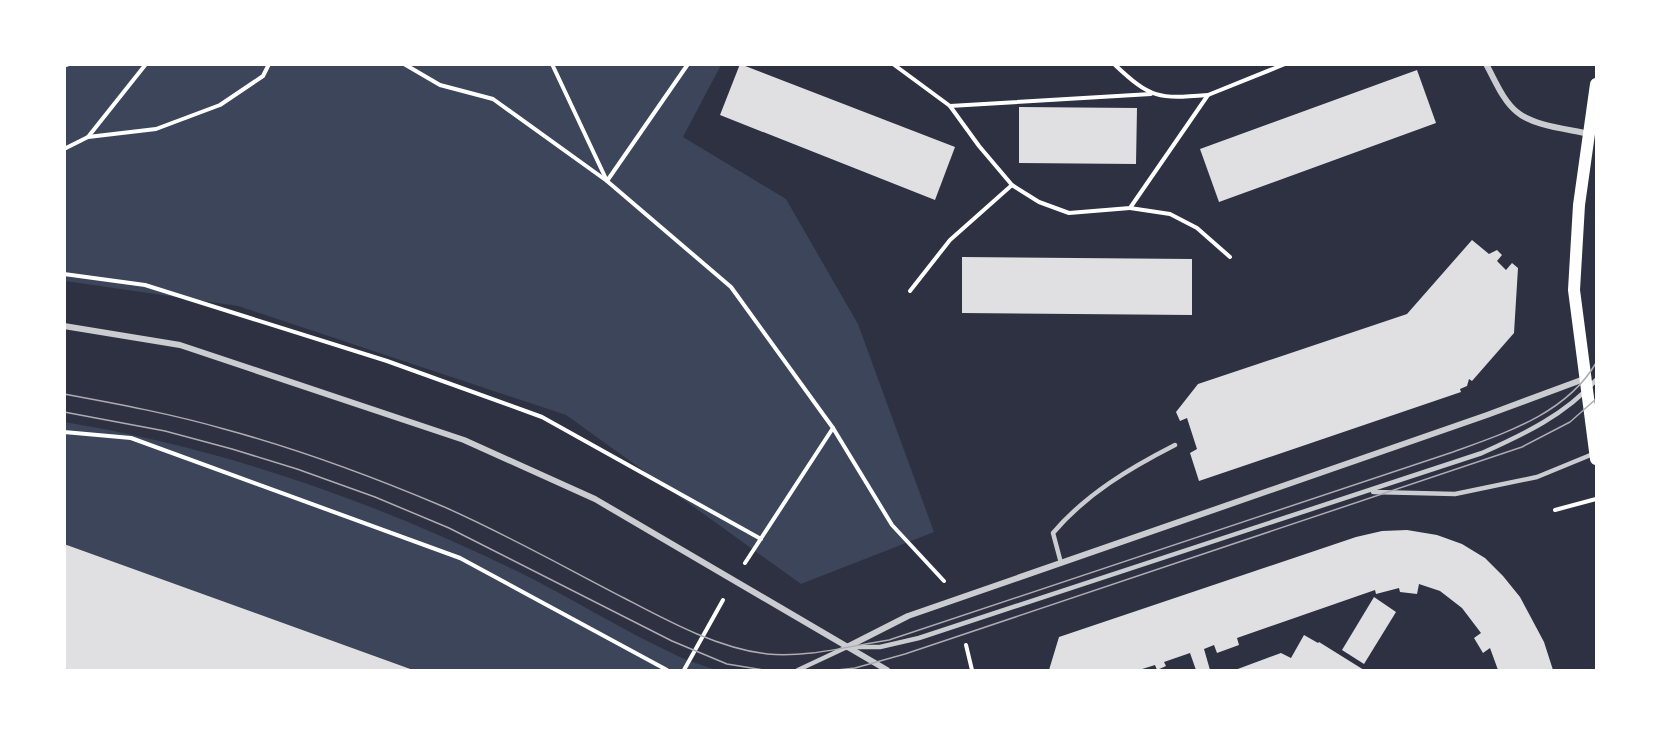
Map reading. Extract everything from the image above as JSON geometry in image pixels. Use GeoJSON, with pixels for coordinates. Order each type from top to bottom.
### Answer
{"type":"FeatureCollection","features":[{"type":"Feature","properties":{"kind":"main road"},"geometry":{"type":"LineString","coordinates":[[1596,84],[1579,205],[1574,290],[1589,384],[1596,456]]}},
{"type":"Feature","properties":{"kind":"street"},"geometry":{"type":"LineString","coordinates":[[1486,64],[1503,95],[1515,111],[1526,119],[1589,134]]}},
{"type":"Feature","properties":{"kind":"street"},"geometry":{"type":"LineString","coordinates":[[64,326],[180,345],[464,440],[595,499],[887,670]]}},
{"type":"Feature","properties":{"kind":"street"},"geometry":{"type":"LineString","coordinates":[[847,647],[908,616],[1487,415],[1589,384]]}},
{"type":"Feature","properties":{"kind":"lane"},"geometry":{"type":"LineString","coordinates":[[798,670],[847,647],[880,647],[919,638],[1482,453],[1522,435],[1566,410],[1589,384]]}},
{"type":"Feature","properties":{"kind":"lane"},"geometry":{"type":"LineString","coordinates":[[1061,564],[1053,533],[1065,519],[1098,491],[1135,465],[1175,445]]}},
{"type":"Feature","properties":{"kind":"lane"},"geometry":{"type":"LineString","coordinates":[[1368,492],[1455,494],[1537,477],[1596,456]]}},
{"type":"Feature","properties":{"kind":"path"},"geometry":{"type":"LineString","coordinates":[[64,66],[69,64]]}},
{"type":"Feature","properties":{"kind":"path"},"geometry":{"type":"LineString","coordinates":[[87,137],[146,64]]}},
{"type":"Feature","properties":{"kind":"path"},"geometry":{"type":"LineString","coordinates":[[64,149],[87,137],[156,129],[220,105],[263,76],[269,64]]}},
{"type":"Feature","properties":{"kind":"path"},"geometry":{"type":"LineString","coordinates":[[404,64],[440,85],[493,99],[607,181],[731,287],[833,428],[892,525],[942,579]]}},
{"type":"Feature","properties":{"kind":"path"},"geometry":{"type":"LineString","coordinates":[[552,64],[607,181]]}},
{"type":"Feature","properties":{"kind":"path"},"geometry":{"type":"LineString","coordinates":[[607,181],[688,64]]}},
{"type":"Feature","properties":{"kind":"path"},"geometry":{"type":"LineString","coordinates":[[893,64],[950,106],[1011,184],[1039,202],[1069,213],[1130,208],[1170,214],[1197,228],[1230,257]]}},
{"type":"Feature","properties":{"kind":"path"},"geometry":{"type":"LineString","coordinates":[[1114,64],[1151,94]]}},
{"type":"Feature","properties":{"kind":"path"},"geometry":{"type":"LineString","coordinates":[[950,106],[1151,94],[1170,98],[1208,95],[1285,64]]}},
{"type":"Feature","properties":{"kind":"path"},"geometry":{"type":"LineString","coordinates":[[1130,208],[1208,95]]}},
{"type":"Feature","properties":{"kind":"path"},"geometry":{"type":"LineString","coordinates":[[910,291],[950,240],[1011,184]]}},
{"type":"Feature","properties":{"kind":"path"},"geometry":{"type":"LineString","coordinates":[[64,274],[144,285],[387,361],[542,417],[761,539]]}},
{"type":"Feature","properties":{"kind":"path"},"geometry":{"type":"LineString","coordinates":[[684,670],[734,580],[833,428]]}},
{"type":"Feature","properties":{"kind":"path"},"geometry":{"type":"LineString","coordinates":[[64,432],[131,438],[460,558],[667,670]]}},
{"type":"Feature","properties":{"kind":"path"},"geometry":{"type":"LineString","coordinates":[[1555,510],[1596,499]]}},
{"type":"Feature","properties":{"kind":"shaded area"},"geometry":{"type":"Polygon","coordinates":[[[65,65],[721,65],[683,137],[786,199],[858,324],[934,532],[801,584],[566,415],[238,306],[65,281],[65,65]]]}},
{"type":"Feature","properties":{"kind":"shaded area"},"geometry":{"type":"Polygon","coordinates":[[[64,422],[182,446],[296,480],[352,500],[408,522],[517,571],[684,659],[716,670],[65,670],[64,422]]]}},
{"type":"Feature","properties":{"kind":"building"},"geometry":{"type":"Polygon","coordinates":[[[740,64],[955,147],[935,200],[720,115],[740,64]]]}},
{"type":"Feature","properties":{"kind":"building"},"geometry":{"type":"Polygon","coordinates":[[[1417,70],[1436,123],[1219,202],[1200,149],[1417,70]]]}},
{"type":"Feature","properties":{"kind":"building"},"geometry":{"type":"Polygon","coordinates":[[[1019,107],[1137,108],[1136,164],[1019,163],[1019,107]]]}},
{"type":"Feature","properties":{"kind":"building"},"geometry":{"type":"Polygon","coordinates":[[[1472,240],[1489,254],[1497,250],[1502,255],[1497,261],[1506,270],[1512,263],[1518,268],[1514,333],[1472,381],[1469,379],[1467,386],[1460,389],[1461,392],[1199,481],[1190,453],[1197,449],[1187,418],[1180,421],[1176,412],[1198,384],[1407,314],[1472,240]]]}},
{"type":"Feature","properties":{"kind":"building"},"geometry":{"type":"Polygon","coordinates":[[[962,257],[1192,259],[1192,315],[962,313],[962,257]]]}},
{"type":"Feature","properties":{"kind":"building"},"geometry":{"type":"Polygon","coordinates":[[[1407,530],[1437,535],[1462,544],[1485,558],[1520,597],[1544,642],[1553,670],[1498,670],[1490,648],[1483,653],[1474,638],[1481,633],[1462,608],[1440,591],[1419,584],[1417,594],[1400,592],[1399,588],[1376,594],[1375,590],[1237,638],[1239,645],[1217,653],[1214,645],[1204,649],[1210,670],[1196,670],[1190,653],[1164,662],[1166,666],[1157,670],[1155,665],[1139,670],[1049,670],[1059,637],[1356,537],[1382,531],[1407,530]]]}},
{"type":"Feature","properties":{"kind":"building"},"geometry":{"type":"Polygon","coordinates":[[[64,544],[413,670],[64,670],[64,544]]]}},
{"type":"Feature","properties":{"kind":"building"},"geometry":{"type":"Polygon","coordinates":[[[1374,597],[1396,612],[1364,664],[1342,650],[1374,597]]]}},
{"type":"Feature","properties":{"kind":"building"},"geometry":{"type":"Polygon","coordinates":[[[1304,635],[1364,670],[1235,670],[1281,653],[1291,658],[1304,635]]]}},
{"type":"Feature","properties":{"kind":"tram line"},"geometry":{"type":"LineString","coordinates":[[64,394],[204,424],[279,445],[334,464],[465,516],[658,616],[711,640],[748,651],[782,655],[813,653],[889,640],[1453,452],[1513,429],[1551,409],[1583,381],[1596,363]]}},
{"type":"Feature","properties":{"kind":"tram line"},"geometry":{"type":"LineString","coordinates":[[837,670],[855,668],[905,654],[1522,447],[1570,422],[1596,399]]}},
{"type":"Feature","properties":{"kind":"tram line"},"geometry":{"type":"LineString","coordinates":[[64,412],[165,431],[232,449],[375,497],[449,528],[672,641],[727,664],[764,670]]}}]}
